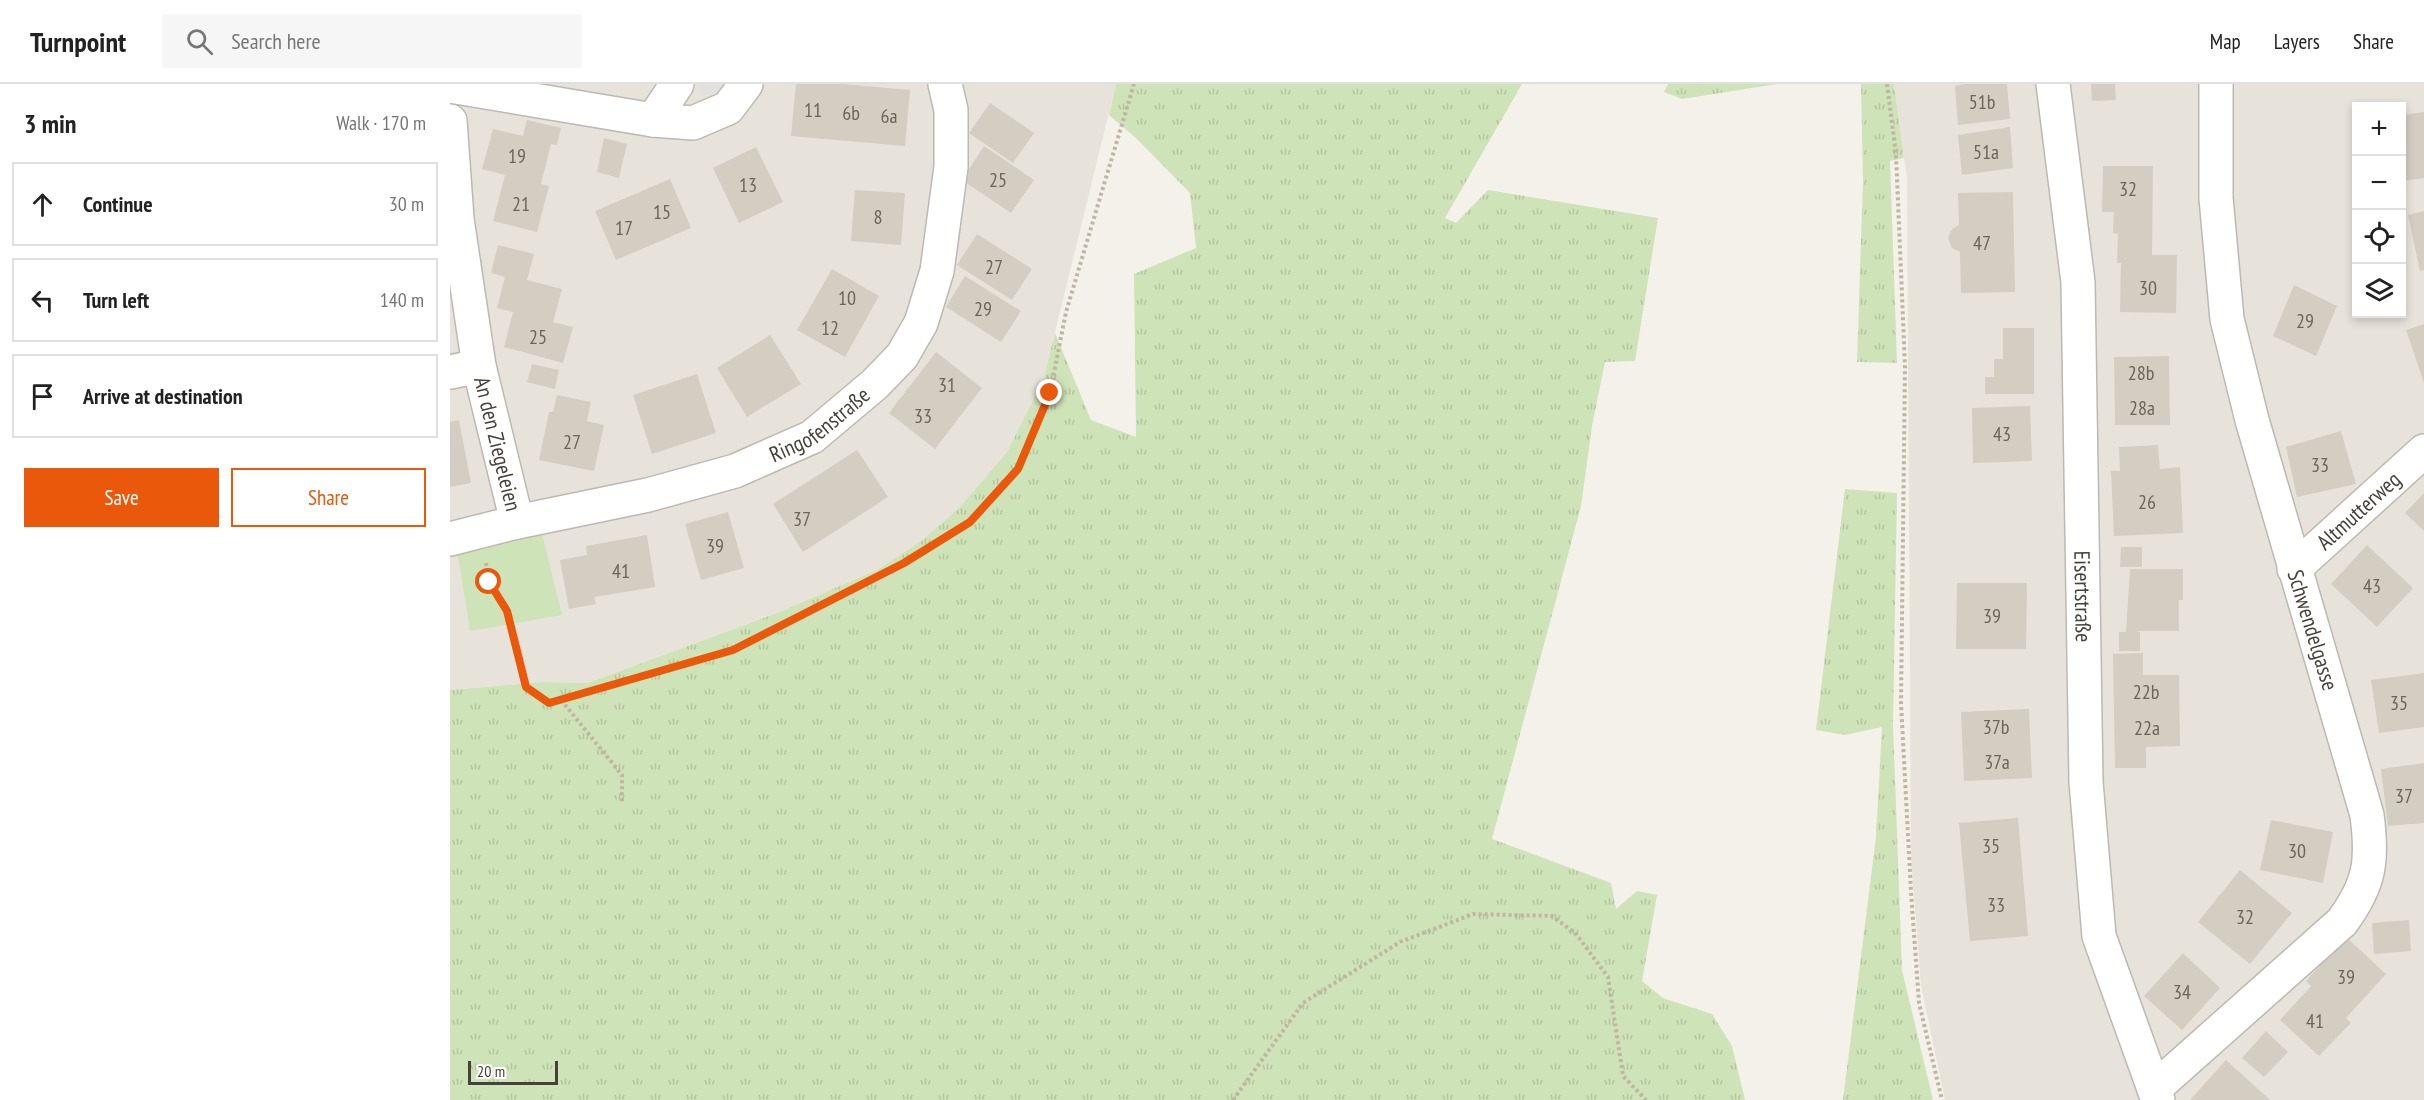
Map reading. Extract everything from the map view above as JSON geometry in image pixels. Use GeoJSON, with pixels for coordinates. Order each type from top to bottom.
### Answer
{"type":"FeatureCollection","features":[{"type":"Feature","properties":{"kind":"street"},"geometry":{"type":"LineString","coordinates":[[653,120],[677,84]]}},
{"type":"Feature","properties":{"kind":"street"},"geometry":{"type":"LineString","coordinates":[[450,86],[653,120],[693,123],[728,108],[746,84]]}},
{"type":"Feature","properties":{"kind":"street","name":"Ringofenstraße"},"geometry":{"type":"LineString","coordinates":[[450,539],[517,522],[648,495],[735,471],[812,437],[875,384],[902,356],[921,323],[937,271],[951,167],[951,110],[945,84]]}},
{"type":"Feature","properties":{"kind":"street","name":"Eisertstraße"},"geometry":{"type":"LineString","coordinates":[[2053,84],[2078,282],[2086,782],[2091,860],[2099,936],[2156,1095]]}},
{"type":"Feature","properties":{"kind":"street","name":"Schwendelgasse"},"geometry":{"type":"LineString","coordinates":[[2156,1095],[2342,921],[2356,903],[2370,865],[2367,815],[2294,569],[2252,420],[2227,319],[2216,198],[2216,84]]}},
{"type":"Feature","properties":{"kind":"street","name":"An den Ziegeleien"},"geometry":{"type":"LineString","coordinates":[[450,121],[464,369],[517,522]]}},
{"type":"Feature","properties":{"kind":"street","name":"Altmutterweg"},"geometry":{"type":"LineString","coordinates":[[2294,569],[2424,451]]}},
{"type":"Feature","properties":{"kind":"path"},"geometry":{"type":"LineString","coordinates":[[484,555],[489,582],[507,611],[526,687],[549,703],[733,650],[904,563],[970,522],[1018,469],[1050,393],[1066,312],[1134,84]]}},
{"type":"Feature","properties":{"kind":"path"},"geometry":{"type":"LineString","coordinates":[[1887,84],[1896,154],[1905,367],[1901,704],[1919,1003],[1941,1100]]}},
{"type":"Feature","properties":{"kind":"path"},"geometry":{"type":"LineString","coordinates":[[561,700],[622,775],[622,803]]}},
{"type":"Feature","properties":{"kind":"path"},"geometry":{"type":"LineString","coordinates":[[1233,1100],[1304,1003],[1400,942],[1473,914],[1552,916],[1576,934],[1608,977],[1623,1076],[1646,1100]]}},
{"type":"Feature","properties":{"kind":"shaded area"},"geometry":{"type":"Polygon","coordinates":[[[450,84],[1116,84],[1043,381],[1007,452],[958,509],[921,541],[877,570],[777,613],[588,683],[543,682],[450,690],[450,84]]]}},
{"type":"Feature","properties":{"kind":"shaded area"},"geometry":{"type":"Polygon","coordinates":[[[702,84],[731,84],[718,103],[698,90],[702,84]]]}},
{"type":"Feature","properties":{"kind":"shaded area"},"geometry":{"type":"Polygon","coordinates":[[[1894,84],[2424,84],[2424,1100],[1945,1100],[1921,986],[1911,857],[1907,178],[1894,84]]]}},
{"type":"Feature","properties":{"kind":"green space"},"geometry":{"type":"Polygon","coordinates":[[[1116,84],[1522,84],[1445,218],[1456,223],[1488,190],[1658,218],[1635,361],[1605,362],[1592,426],[1581,506],[1492,839],[1611,883],[1616,909],[1637,891],[1657,895],[1642,981],[1663,998],[1712,1014],[1732,1046],[1745,1100],[450,1100],[450,690],[543,682],[588,683],[777,613],[877,570],[921,541],[958,509],[1007,452],[1043,381],[1055,333],[1091,420],[1136,437],[1134,274],[1196,248],[1190,193],[1136,138],[1109,115],[1116,84]]]}},
{"type":"Feature","properties":{"kind":"green space"},"geometry":{"type":"Polygon","coordinates":[[[1668,84],[1777,84],[1682,99],[1664,92],[1668,84]]]}},
{"type":"Feature","properties":{"kind":"green space"},"geometry":{"type":"Polygon","coordinates":[[[1861,84],[1894,84],[1904,158],[1890,161],[1897,363],[1857,362],[1863,181],[1861,84]]]}},
{"type":"Feature","properties":{"kind":"green space"},"geometry":{"type":"Polygon","coordinates":[[[1845,489],[1897,493],[1893,724],[1902,970],[1933,1100],[1843,1100],[1876,837],[1882,727],[1845,735],[1816,730],[1845,489]]]}},
{"type":"Feature","properties":{"kind":"green space"},"geometry":{"type":"Polygon","coordinates":[[[542,533],[562,615],[470,631],[457,551],[542,533]]]}},
{"type":"Feature","properties":{"kind":"building"},"geometry":{"type":"Polygon","coordinates":[[[796,84],[843,84],[910,90],[905,146],[791,136],[796,84]]]}},
{"type":"Feature","properties":{"kind":"building"},"geometry":{"type":"Polygon","coordinates":[[[2007,84],[2010,119],[1958,125],[1955,86],[2007,84]]]}},
{"type":"Feature","properties":{"kind":"building"},"geometry":{"type":"Polygon","coordinates":[[[2091,84],[2115,84],[2116,100],[2092,101],[2091,84]]]}},
{"type":"Feature","properties":{"kind":"building"},"geometry":{"type":"Polygon","coordinates":[[[990,103],[1034,133],[1013,163],[969,133],[990,103]]]}},
{"type":"Feature","properties":{"kind":"building"},"geometry":{"type":"Polygon","coordinates":[[[2424,112],[2424,178],[2406,180],[2406,114],[2424,112]]]}},
{"type":"Feature","properties":{"kind":"building"},"geometry":{"type":"Polygon","coordinates":[[[527,120],[561,128],[557,145],[551,144],[541,184],[549,186],[537,232],[493,221],[505,175],[482,169],[493,129],[523,136],[527,120]]]}},
{"type":"Feature","properties":{"kind":"building"},"geometry":{"type":"Polygon","coordinates":[[[2010,127],[2013,168],[1962,175],[1958,135],[2010,127]]]}},
{"type":"Feature","properties":{"kind":"building"},"geometry":{"type":"Polygon","coordinates":[[[604,138],[627,144],[619,178],[597,172],[604,138]]]}},
{"type":"Feature","properties":{"kind":"building"},"geometry":{"type":"Polygon","coordinates":[[[984,146],[1034,180],[1011,213],[962,180],[984,146]]]}},
{"type":"Feature","properties":{"kind":"building"},"geometry":{"type":"Polygon","coordinates":[[[756,147],[783,202],[739,223],[713,168],[756,147]]]}},
{"type":"Feature","properties":{"kind":"building"},"geometry":{"type":"Polygon","coordinates":[[[2103,166],[2153,166],[2152,255],[2177,255],[2176,313],[2120,312],[2121,263],[2117,263],[2118,234],[2113,233],[2114,212],[2102,212],[2103,166]]]}},
{"type":"Feature","properties":{"kind":"building"},"geometry":{"type":"Polygon","coordinates":[[[670,179],[691,228],[616,260],[595,211],[670,179]]]}},
{"type":"Feature","properties":{"kind":"building"},"geometry":{"type":"Polygon","coordinates":[[[855,190],[905,193],[901,245],[851,241],[855,190]]]}},
{"type":"Feature","properties":{"kind":"building"},"geometry":{"type":"Polygon","coordinates":[[[2013,192],[2015,292],[1961,293],[1960,252],[1952,248],[1948,238],[1952,229],[1959,225],[1958,193],[2013,192]]]}},
{"type":"Feature","properties":{"kind":"building"},"geometry":{"type":"Polygon","coordinates":[[[2424,211],[2424,270],[2420,271],[2408,215],[2424,211]]]}},
{"type":"Feature","properties":{"kind":"building"},"geometry":{"type":"Polygon","coordinates":[[[977,234],[1032,269],[1012,300],[957,265],[977,234]]]}},
{"type":"Feature","properties":{"kind":"building"},"geometry":{"type":"Polygon","coordinates":[[[498,245],[534,254],[527,280],[562,289],[553,322],[573,327],[563,363],[504,347],[513,312],[497,308],[505,277],[491,273],[498,245]]]}},
{"type":"Feature","properties":{"kind":"building"},"geometry":{"type":"Polygon","coordinates":[[[832,269],[879,296],[845,357],[797,330],[832,269]]]}},
{"type":"Feature","properties":{"kind":"building"},"geometry":{"type":"Polygon","coordinates":[[[965,276],[1021,311],[1001,342],[946,307],[965,276]]]}},
{"type":"Feature","properties":{"kind":"building"},"geometry":{"type":"Polygon","coordinates":[[[2294,285],[2337,306],[2316,356],[2273,336],[2294,285]]]}},
{"type":"Feature","properties":{"kind":"building"},"geometry":{"type":"Polygon","coordinates":[[[2424,324],[2424,383],[2406,330],[2424,324]]]}},
{"type":"Feature","properties":{"kind":"building"},"geometry":{"type":"Polygon","coordinates":[[[2003,328],[2034,328],[2034,394],[1985,394],[1985,377],[1994,377],[1994,359],[2003,359],[2003,328]]]}},
{"type":"Feature","properties":{"kind":"building"},"geometry":{"type":"Polygon","coordinates":[[[770,335],[801,384],[747,417],[717,368],[770,335]]]}},
{"type":"Feature","properties":{"kind":"building"},"geometry":{"type":"Polygon","coordinates":[[[936,352],[982,388],[935,449],[889,413],[936,352]]]}},
{"type":"Feature","properties":{"kind":"building"},"geometry":{"type":"Polygon","coordinates":[[[2169,356],[2170,425],[2115,425],[2114,357],[2169,356]]]}},
{"type":"Feature","properties":{"kind":"building"},"geometry":{"type":"Polygon","coordinates":[[[532,364],[559,370],[555,389],[527,382],[532,364]]]}},
{"type":"Feature","properties":{"kind":"building"},"geometry":{"type":"Polygon","coordinates":[[[697,374],[716,433],[652,454],[633,395],[697,374]]]}},
{"type":"Feature","properties":{"kind":"building"},"geometry":{"type":"Polygon","coordinates":[[[557,395],[591,402],[587,421],[604,425],[594,471],[539,460],[549,412],[553,412],[557,395]]]}},
{"type":"Feature","properties":{"kind":"building"},"geometry":{"type":"Polygon","coordinates":[[[2030,406],[2032,461],[1973,463],[1972,408],[2030,406]]]}},
{"type":"Feature","properties":{"kind":"building"},"geometry":{"type":"Polygon","coordinates":[[[459,420],[471,483],[450,487],[450,422],[459,420]]]}},
{"type":"Feature","properties":{"kind":"building"},"geometry":{"type":"Polygon","coordinates":[[[2341,431],[2356,484],[2297,497],[2286,447],[2341,431]]]}},
{"type":"Feature","properties":{"kind":"building"},"geometry":{"type":"Polygon","coordinates":[[[2158,445],[2160,469],[2180,467],[2183,533],[2114,536],[2111,471],[2120,471],[2119,447],[2158,445]]]}},
{"type":"Feature","properties":{"kind":"building"},"geometry":{"type":"Polygon","coordinates":[[[857,450],[888,497],[803,552],[773,504],[857,450]]]}},
{"type":"Feature","properties":{"kind":"building"},"geometry":{"type":"Polygon","coordinates":[[[2424,493],[2424,531],[2405,513],[2424,493]]]}},
{"type":"Feature","properties":{"kind":"building"},"geometry":{"type":"Polygon","coordinates":[[[728,512],[744,568],[701,580],[685,524],[728,512]]]}},
{"type":"Feature","properties":{"kind":"building"},"geometry":{"type":"Polygon","coordinates":[[[647,535],[655,587],[594,597],[596,604],[569,609],[560,560],[587,555],[586,546],[647,535]]]}},
{"type":"Feature","properties":{"kind":"building"},"geometry":{"type":"Polygon","coordinates":[[[2367,545],[2413,588],[2377,627],[2331,584],[2367,545]]]}},
{"type":"Feature","properties":{"kind":"building"},"geometry":{"type":"Polygon","coordinates":[[[2121,547],[2142,547],[2142,567],[2120,567],[2121,547]]]}},
{"type":"Feature","properties":{"kind":"building"},"geometry":{"type":"Polygon","coordinates":[[[2130,569],[2183,569],[2183,600],[2179,600],[2179,631],[2134,631],[2140,632],[2140,651],[2119,651],[2119,632],[2126,632],[2130,569]]]}},
{"type":"Feature","properties":{"kind":"building"},"geometry":{"type":"Polygon","coordinates":[[[1957,583],[2027,583],[2026,649],[1956,649],[1957,583]]]}},
{"type":"Feature","properties":{"kind":"building"},"geometry":{"type":"Polygon","coordinates":[[[2143,653],[2143,675],[2179,675],[2180,746],[2146,747],[2146,768],[2115,768],[2113,654],[2143,653]]]}},
{"type":"Feature","properties":{"kind":"building"},"geometry":{"type":"Polygon","coordinates":[[[2424,673],[2424,727],[2379,733],[2371,680],[2424,673]]]}},
{"type":"Feature","properties":{"kind":"building"},"geometry":{"type":"Polygon","coordinates":[[[2029,709],[2032,778],[1964,781],[1961,712],[2029,709]]]}},
{"type":"Feature","properties":{"kind":"building"},"geometry":{"type":"Polygon","coordinates":[[[2424,763],[2424,823],[2388,826],[2381,769],[2424,763]]]}},
{"type":"Feature","properties":{"kind":"building"},"geometry":{"type":"Polygon","coordinates":[[[2018,818],[2028,936],[1970,941],[1959,823],[2018,818]]]}},
{"type":"Feature","properties":{"kind":"building"},"geometry":{"type":"Polygon","coordinates":[[[2271,820],[2333,832],[2323,883],[2260,870],[2271,820]]]}},
{"type":"Feature","properties":{"kind":"building"},"geometry":{"type":"Polygon","coordinates":[[[2240,870],[2292,913],[2250,964],[2198,922],[2240,870]]]}},
{"type":"Feature","properties":{"kind":"building"},"geometry":{"type":"Polygon","coordinates":[[[2409,920],[2411,951],[2374,954],[2372,923],[2409,920]]]}},
{"type":"Feature","properties":{"kind":"building"},"geometry":{"type":"Polygon","coordinates":[[[2346,937],[2386,974],[2346,1018],[2351,1023],[2319,1056],[2280,1020],[2311,986],[2306,981],[2346,937]]]}},
{"type":"Feature","properties":{"kind":"building"},"geometry":{"type":"Polygon","coordinates":[[[2183,953],[2220,988],[2182,1030],[2144,996],[2183,953]]]}},
{"type":"Feature","properties":{"kind":"building"},"geometry":{"type":"Polygon","coordinates":[[[2266,1031],[2288,1052],[2264,1077],[2242,1058],[2266,1031]]]}},
{"type":"Feature","properties":{"kind":"building"},"geometry":{"type":"Polygon","coordinates":[[[2226,1060],[2270,1100],[2190,1100],[2226,1060]]]}},
{"type":"Feature","properties":{"kind":"route"},"geometry":{"type":"LineString","coordinates":[[489,582],[507,611],[526,687],[549,703],[733,650],[904,563],[970,522],[1018,469],[1050,393]]}}]}
